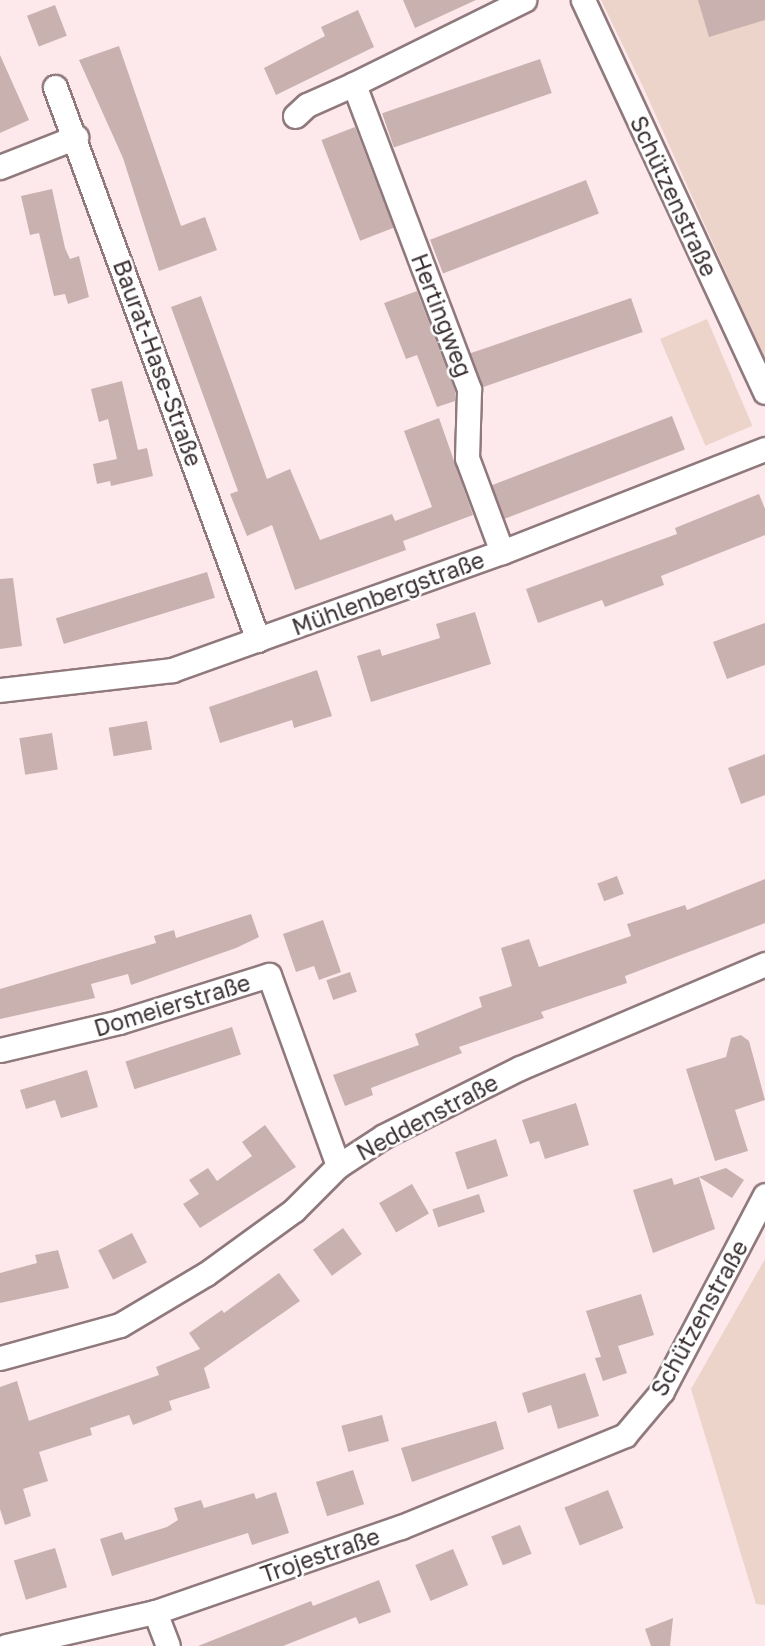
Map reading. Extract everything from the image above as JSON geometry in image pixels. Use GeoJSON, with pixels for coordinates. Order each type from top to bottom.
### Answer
{"type":"FeatureCollection","features":[{"type":"Feature","properties":{"kind":"street"},"geometry":{"type":"LineString","coordinates":[[295,116],[307,106],[524,0]]}},
{"type":"Feature","properties":{"kind":"street","name":"Schützenstraße"},"geometry":{"type":"LineString","coordinates":[[583,0],[765,392]]}},
{"type":"Feature","properties":{"kind":"street","name":"Hertingweg"},"geometry":{"type":"LineString","coordinates":[[354,84],[469,389],[467,458],[502,552]]}},
{"type":"Feature","properties":{"kind":"street","name":"Baurat-Hase-Straße"},"geometry":{"type":"LineString","coordinates":[[55,87],[76,137],[258,640]]}},
{"type":"Feature","properties":{"kind":"street"},"geometry":{"type":"LineString","coordinates":[[0,167],[76,137]]}},
{"type":"Feature","properties":{"kind":"street","name":"Mühlenbergstraße"},"geometry":{"type":"LineString","coordinates":[[0,690],[172,670],[502,552],[765,449]]}},
{"type":"Feature","properties":{"kind":"street","name":"Neddenstraße"},"geometry":{"type":"LineString","coordinates":[[0,1359],[120,1325],[206,1274],[294,1210],[338,1166],[384,1136],[520,1068],[765,964]]}},
{"type":"Feature","properties":{"kind":"street","name":"Domeierstraße"},"geometry":{"type":"LineString","coordinates":[[0,1050],[119,1022],[269,975],[338,1166]]}},
{"type":"Feature","properties":{"kind":"street","name":"Schützenstraße"},"geometry":{"type":"LineString","coordinates":[[625,1435],[662,1391],[765,1195]]}},
{"type":"Feature","properties":{"kind":"street","name":"Trojestraße"},"geometry":{"type":"LineString","coordinates":[[5,1646],[155,1612],[401,1527],[625,1435]]}},
{"type":"Feature","properties":{"kind":"street"},"geometry":{"type":"LineString","coordinates":[[155,1612],[168,1646]]}},
{"type":"Feature","properties":{"kind":"street"},"geometry":{"type":"LineString","coordinates":[[0,1636],[5,1646]]}},
{"type":"Feature","properties":{"kind":"shaded area"},"geometry":{"type":"Polygon","coordinates":[[[601,0],[765,0],[765,360],[644,89],[601,0]]]}},
{"type":"Feature","properties":{"kind":"shaded area"},"geometry":{"type":"Polygon","coordinates":[[[707,319],[752,426],[705,446],[660,339],[707,319]]]}},
{"type":"Feature","properties":{"kind":"shaded area"},"geometry":{"type":"Polygon","coordinates":[[[765,1259],[765,1605],[756,1604],[691,1389],[765,1259]]]}},
{"type":"Feature","properties":{"kind":"building"},"geometry":{"type":"Polygon","coordinates":[[[403,0],[476,0],[415,28],[403,0]]]}},
{"type":"Feature","properties":{"kind":"building"},"geometry":{"type":"Polygon","coordinates":[[[698,0],[765,0],[765,20],[709,37],[698,0]]]}},
{"type":"Feature","properties":{"kind":"building"},"geometry":{"type":"Polygon","coordinates":[[[55,5],[67,36],[39,47],[27,16],[55,5]]]}},
{"type":"Feature","properties":{"kind":"building"},"geometry":{"type":"Polygon","coordinates":[[[358,10],[374,47],[276,95],[264,68],[325,36],[321,27],[358,10]]]}},
{"type":"Feature","properties":{"kind":"building"},"geometry":{"type":"Polygon","coordinates":[[[119,46],[181,226],[205,217],[217,250],[159,271],[123,158],[79,60],[119,46]]]}},
{"type":"Feature","properties":{"kind":"building"},"geometry":{"type":"Polygon","coordinates":[[[0,55],[29,120],[0,133],[0,55]]]}},
{"type":"Feature","properties":{"kind":"building"},"geometry":{"type":"Polygon","coordinates":[[[540,59],[552,93],[394,147],[382,113],[540,59]]]}},
{"type":"Feature","properties":{"kind":"building"},"geometry":{"type":"Polygon","coordinates":[[[355,127],[394,228],[360,241],[321,140],[355,127]]]}},
{"type":"Feature","properties":{"kind":"building"},"geometry":{"type":"Polygon","coordinates":[[[586,180],[599,214],[443,273],[430,240],[586,180]]]}},
{"type":"Feature","properties":{"kind":"building"},"geometry":{"type":"Polygon","coordinates":[[[52,189],[65,248],[70,259],[79,256],[89,297],[68,304],[65,294],[54,296],[39,233],[30,235],[21,196],[52,189]]]}},
{"type":"Feature","properties":{"kind":"building"},"geometry":{"type":"Polygon","coordinates":[[[417,291],[455,391],[455,401],[437,407],[417,355],[406,359],[384,303],[417,291]]]}},
{"type":"Feature","properties":{"kind":"building"},"geometry":{"type":"Polygon","coordinates":[[[201,296],[267,479],[290,469],[320,540],[392,514],[395,521],[432,507],[404,431],[439,418],[473,515],[403,541],[406,550],[295,590],[272,525],[247,536],[230,494],[238,491],[171,307],[201,296]]]}},
{"type":"Feature","properties":{"kind":"building"},"geometry":{"type":"Polygon","coordinates":[[[631,298],[643,332],[482,387],[470,353],[631,298]]]}},
{"type":"Feature","properties":{"kind":"building"},"geometry":{"type":"Polygon","coordinates":[[[122,381],[138,450],[147,448],[153,476],[111,486],[110,481],[97,484],[93,464],[117,459],[108,419],[99,422],[91,389],[122,381]]]}},
{"type":"Feature","properties":{"kind":"building"},"geometry":{"type":"Polygon","coordinates":[[[672,416],[685,450],[505,519],[492,485],[672,416]]]}},
{"type":"Feature","properties":{"kind":"building"},"geometry":{"type":"Polygon","coordinates":[[[759,494],[765,509],[765,535],[661,576],[664,585],[605,607],[602,600],[538,623],[526,589],[677,534],[675,528],[759,494]]]}},
{"type":"Feature","properties":{"kind":"building"},"geometry":{"type":"Polygon","coordinates":[[[207,572],[215,598],[64,644],[56,618],[207,572]]]}},
{"type":"Feature","properties":{"kind":"building"},"geometry":{"type":"Polygon","coordinates":[[[13,578],[22,646],[0,649],[0,579],[13,578]]]}},
{"type":"Feature","properties":{"kind":"building"},"geometry":{"type":"Polygon","coordinates":[[[475,612],[491,664],[371,702],[357,656],[380,649],[382,656],[440,638],[436,624],[475,612]]]}},
{"type":"Feature","properties":{"kind":"building"},"geometry":{"type":"Polygon","coordinates":[[[765,623],[765,665],[727,679],[713,642],[765,623]]]}},
{"type":"Feature","properties":{"kind":"building"},"geometry":{"type":"Polygon","coordinates":[[[317,670],[332,716],[294,728],[292,720],[220,743],[209,707],[317,670]]]}},
{"type":"Feature","properties":{"kind":"building"},"geometry":{"type":"Polygon","coordinates":[[[147,721],[152,750],[114,756],[109,728],[147,721]]]}},
{"type":"Feature","properties":{"kind":"building"},"geometry":{"type":"Polygon","coordinates":[[[52,733],[58,770],[25,775],[19,738],[52,733]]]}},
{"type":"Feature","properties":{"kind":"building"},"geometry":{"type":"Polygon","coordinates":[[[765,754],[765,795],[741,804],[728,768],[765,754]]]}},
{"type":"Feature","properties":{"kind":"building"},"geometry":{"type":"Polygon","coordinates":[[[617,876],[624,894],[604,901],[597,884],[617,876]]]}},
{"type":"Feature","properties":{"kind":"building"},"geometry":{"type":"Polygon","coordinates":[[[765,879],[765,923],[625,976],[627,983],[541,1012],[544,1018],[459,1047],[462,1053],[371,1088],[373,1095],[345,1106],[333,1075],[419,1045],[415,1034],[482,1007],[479,997],[512,986],[501,948],[529,939],[539,967],[631,936],[627,924],[685,905],[687,910],[765,879]]]}},
{"type":"Feature","properties":{"kind":"building"},"geometry":{"type":"Polygon","coordinates":[[[251,914],[259,937],[236,948],[131,985],[128,974],[91,984],[95,998],[0,1019],[0,989],[156,943],[154,936],[174,930],[176,938],[251,914]]]}},
{"type":"Feature","properties":{"kind":"building"},"geometry":{"type":"Polygon","coordinates":[[[323,920],[341,972],[319,980],[314,966],[296,972],[283,934],[323,920]]]}},
{"type":"Feature","properties":{"kind":"building"},"geometry":{"type":"Polygon","coordinates":[[[350,972],[357,992],[333,1000],[326,980],[350,972]]]}},
{"type":"Feature","properties":{"kind":"building"},"geometry":{"type":"Polygon","coordinates":[[[232,1027],[241,1055],[134,1089],[125,1062],[232,1027]]]}},
{"type":"Feature","properties":{"kind":"building"},"geometry":{"type":"Polygon","coordinates":[[[741,1035],[749,1041],[765,1100],[735,1110],[748,1151],[715,1161],[686,1069],[726,1057],[731,1038],[741,1035]]]}},
{"type":"Feature","properties":{"kind":"building"},"geometry":{"type":"Polygon","coordinates":[[[87,1070],[98,1107],[61,1118],[55,1100],[26,1109],[20,1090],[87,1070]]]}},
{"type":"Feature","properties":{"kind":"building"},"geometry":{"type":"Polygon","coordinates":[[[576,1103],[589,1145],[545,1159],[539,1141],[530,1144],[522,1120],[576,1103]]]}},
{"type":"Feature","properties":{"kind":"building"},"geometry":{"type":"Polygon","coordinates":[[[265,1125],[296,1167],[200,1228],[183,1204],[199,1194],[189,1180],[208,1168],[217,1181],[252,1156],[242,1142],[265,1125]]]}},
{"type":"Feature","properties":{"kind":"building"},"geometry":{"type":"Polygon","coordinates":[[[496,1139],[508,1176],[467,1189],[455,1152],[496,1139]]]}},
{"type":"Feature","properties":{"kind":"building"},"geometry":{"type":"Polygon","coordinates":[[[726,1168],[744,1180],[732,1198],[699,1177],[715,1229],[653,1253],[633,1190],[672,1178],[674,1185],[726,1168]]]}},
{"type":"Feature","properties":{"kind":"building"},"geometry":{"type":"Polygon","coordinates":[[[412,1184],[429,1213],[396,1232],[379,1203],[412,1184]]]}},
{"type":"Feature","properties":{"kind":"building"},"geometry":{"type":"Polygon","coordinates":[[[479,1194],[485,1212],[438,1227],[432,1209],[479,1194]]]}},
{"type":"Feature","properties":{"kind":"building"},"geometry":{"type":"Polygon","coordinates":[[[343,1228],[362,1254],[332,1276],[313,1250],[343,1228]]]}},
{"type":"Feature","properties":{"kind":"building"},"geometry":{"type":"Polygon","coordinates":[[[132,1233],[147,1262],[113,1280],[98,1250],[132,1233]]]}},
{"type":"Feature","properties":{"kind":"building"},"geometry":{"type":"Polygon","coordinates":[[[58,1250],[69,1288],[0,1303],[0,1273],[37,1263],[35,1255],[58,1250]]]}},
{"type":"Feature","properties":{"kind":"building"},"geometry":{"type":"Polygon","coordinates":[[[279,1273],[300,1301],[204,1368],[210,1388],[169,1401],[172,1410],[133,1425],[129,1415],[90,1428],[92,1435],[39,1452],[48,1481],[23,1489],[31,1516],[5,1525],[0,1509],[0,1387],[17,1381],[29,1421],[159,1375],[156,1367],[200,1349],[189,1333],[222,1310],[224,1313],[279,1273]]]}},
{"type":"Feature","properties":{"kind":"building"},"geometry":{"type":"Polygon","coordinates":[[[641,1294],[654,1335],[618,1346],[627,1373],[603,1381],[595,1358],[601,1357],[586,1311],[641,1294]]]}},
{"type":"Feature","properties":{"kind":"building"},"geometry":{"type":"Polygon","coordinates":[[[585,1373],[599,1416],[558,1429],[551,1405],[528,1413],[522,1393],[585,1373]]]}},
{"type":"Feature","properties":{"kind":"building"},"geometry":{"type":"Polygon","coordinates":[[[382,1415],[389,1441],[348,1452],[341,1426],[382,1415]]]}},
{"type":"Feature","properties":{"kind":"building"},"geometry":{"type":"Polygon","coordinates":[[[496,1421],[504,1449],[412,1482],[401,1448],[496,1421]]]}},
{"type":"Feature","properties":{"kind":"building"},"geometry":{"type":"Polygon","coordinates":[[[353,1470],[364,1504],[327,1516],[316,1482],[353,1470]]]}},
{"type":"Feature","properties":{"kind":"building"},"geometry":{"type":"Polygon","coordinates":[[[608,1490],[623,1528],[580,1546],[564,1508],[608,1490]]]}},
{"type":"Feature","properties":{"kind":"building"},"geometry":{"type":"Polygon","coordinates":[[[276,1492],[289,1533],[252,1545],[248,1533],[112,1576],[100,1539],[122,1532],[125,1540],[167,1527],[178,1520],[174,1508],[201,1500],[204,1508],[254,1493],[256,1499],[276,1492]]]}},
{"type":"Feature","properties":{"kind":"building"},"geometry":{"type":"Polygon","coordinates":[[[520,1525],[532,1554],[503,1565],[491,1537],[520,1525]]]}},
{"type":"Feature","properties":{"kind":"building"},"geometry":{"type":"Polygon","coordinates":[[[55,1548],[67,1587],[26,1600],[14,1561],[55,1548]]]}},
{"type":"Feature","properties":{"kind":"building"},"geometry":{"type":"Polygon","coordinates":[[[453,1549],[468,1585],[430,1601],[415,1565],[453,1549]]]}},
{"type":"Feature","properties":{"kind":"building"},"geometry":{"type":"Polygon","coordinates":[[[379,1580],[391,1612],[359,1624],[356,1617],[283,1646],[198,1646],[311,1601],[313,1606],[379,1580]]]}},
{"type":"Feature","properties":{"kind":"building"},"geometry":{"type":"Polygon","coordinates":[[[673,1618],[670,1646],[651,1646],[645,1629],[673,1618]]]}}]}
